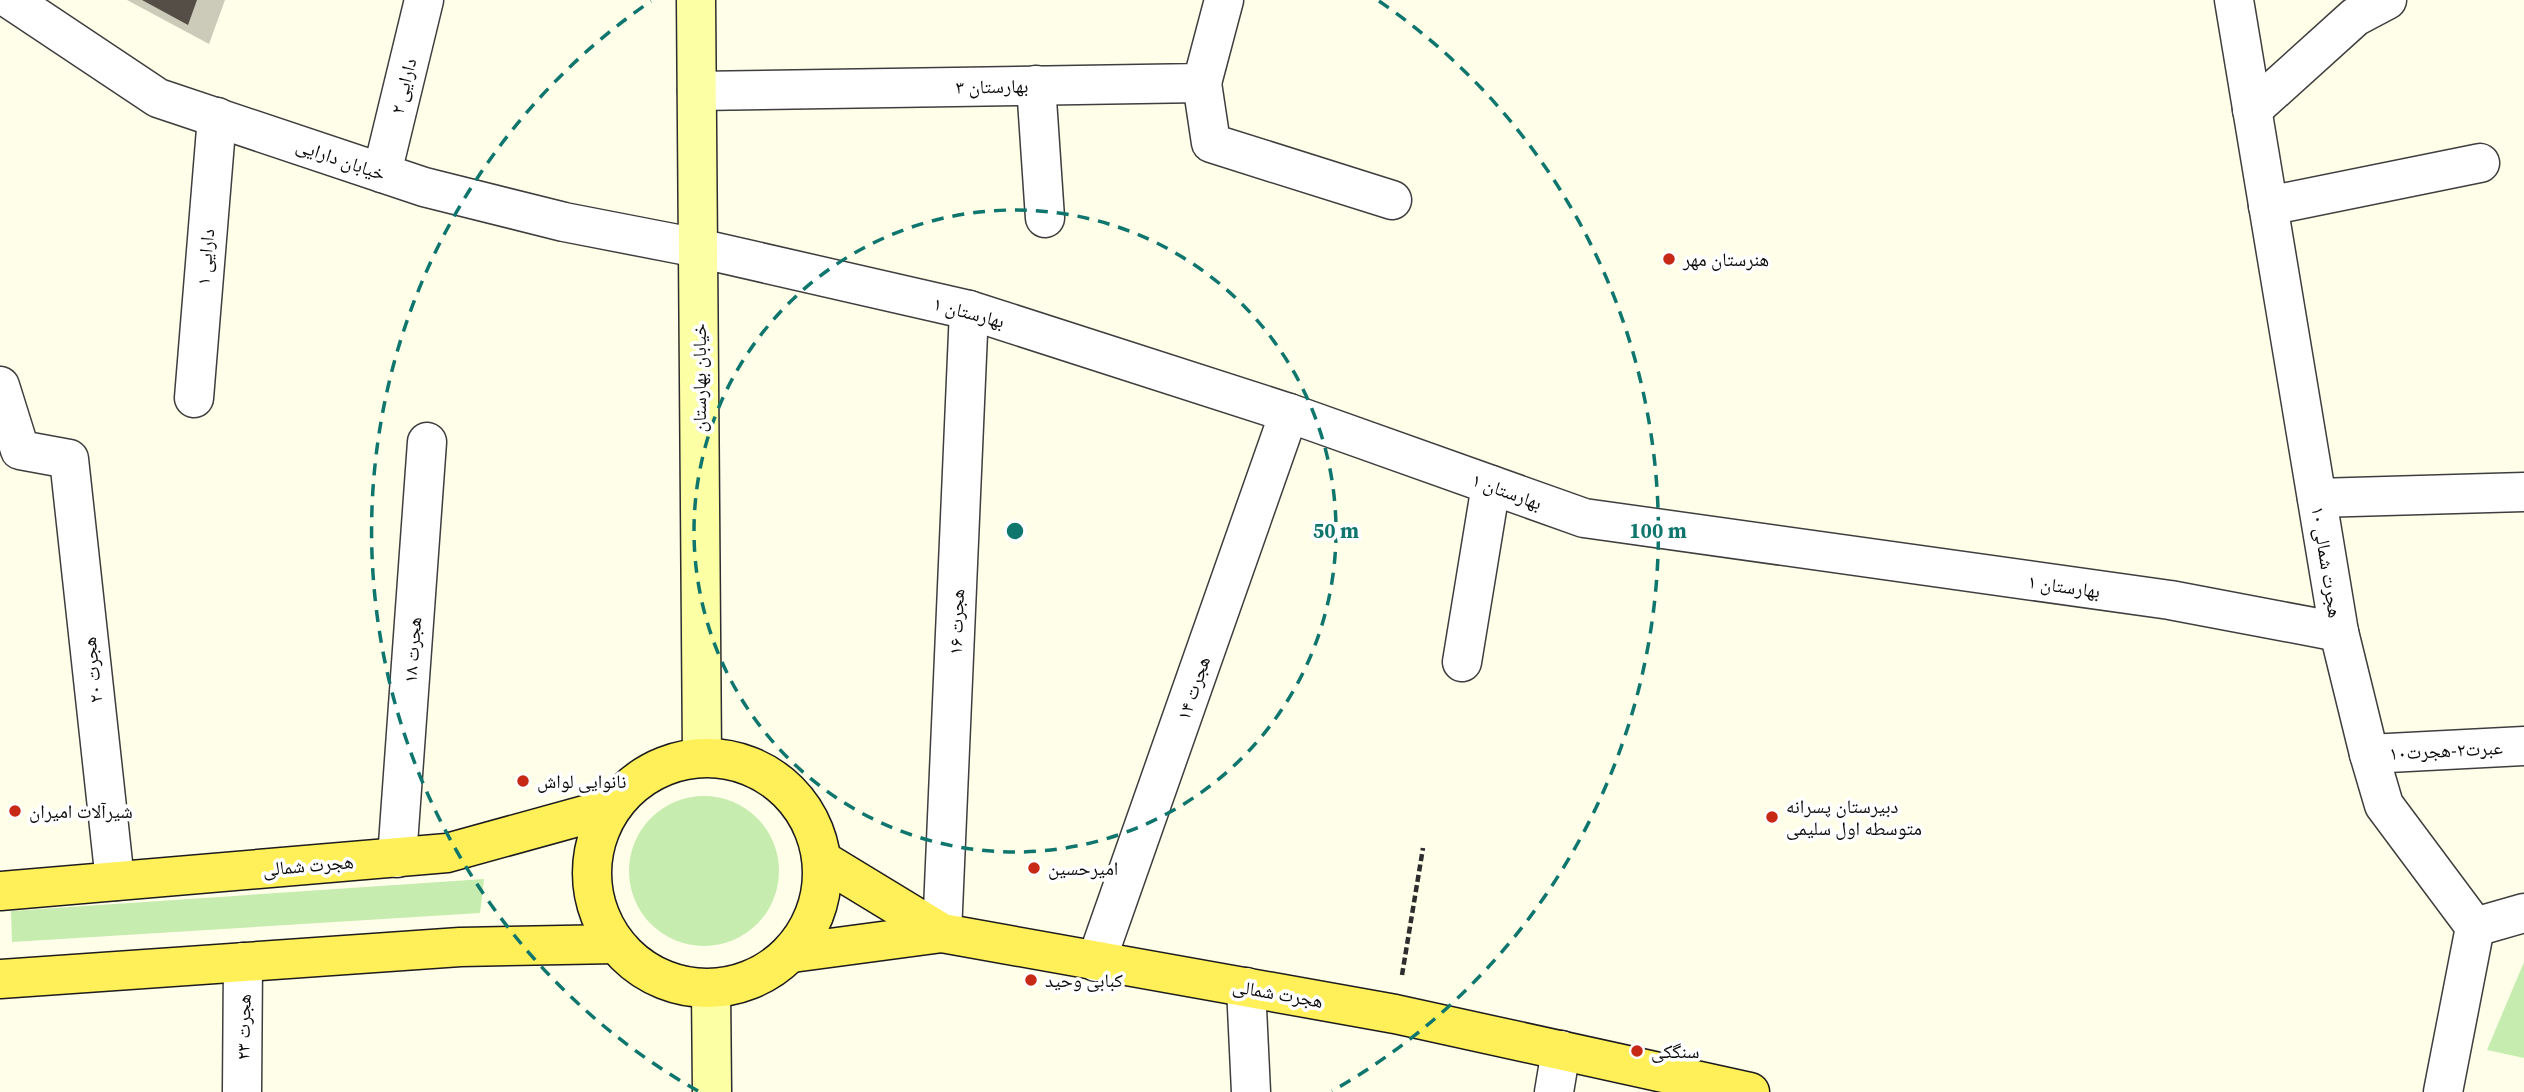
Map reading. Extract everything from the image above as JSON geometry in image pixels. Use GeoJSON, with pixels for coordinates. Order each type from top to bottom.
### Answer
{"type":"FeatureCollection","features":[{"type":"Feature","properties":{"kind":"main road","name":"خیابان بهارستان"},"geometry":{"type":"LineString","coordinates":[[696,0],[702,757]]}},
{"type":"Feature","properties":{"kind":"main road"},"geometry":{"type":"LineString","coordinates":[[702,757],[737,761],[769,775],[795,797],[813,827],[822,860],[823,886],[817,910],[807,933],[792,953],[768,972],[741,985],[711,989],[675,985],[642,969],[616,944],[598,913],[591,877],[595,841],[610,808],[635,782],[666,764],[702,757]]}},
{"type":"Feature","properties":{"kind":"main road","name":"هجرت شمالی"},"geometry":{"type":"LineString","coordinates":[[0,891],[447,853],[610,808]]}},
{"type":"Feature","properties":{"kind":"main road","name":"هجرت شمالی"},"geometry":{"type":"LineString","coordinates":[[822,860],[942,933],[1395,1014],[1729,1090]]}},
{"type":"Feature","properties":{"kind":"main road"},"geometry":{"type":"LineString","coordinates":[[792,953],[942,933]]}},
{"type":"Feature","properties":{"kind":"main road"},"geometry":{"type":"LineString","coordinates":[[0,979],[460,947],[616,944]]}},
{"type":"Feature","properties":{"kind":"main road"},"geometry":{"type":"LineString","coordinates":[[711,989],[712,1092]]}},
{"type":"Feature","properties":{"kind":"street","name":"خیابان دارایی"},"geometry":{"type":"LineString","coordinates":[[11,0],[158,98],[382,173],[564,222],[698,248]]}},
{"type":"Feature","properties":{"kind":"street","name":"دارایی ۲"},"geometry":{"type":"LineString","coordinates":[[382,173],[424,0]]}},
{"type":"Feature","properties":{"kind":"street"},"geometry":{"type":"LineString","coordinates":[[1224,0],[1202,83],[1211,144],[1392,200]]}},
{"type":"Feature","properties":{"kind":"street","name":"هجرت شمالی ۱۰"},"geometry":{"type":"LineString","coordinates":[[2234,0],[2339,632],[2369,754],[2384,805],[2475,927]]}},
{"type":"Feature","properties":{"kind":"street"},"geometry":{"type":"LineString","coordinates":[[2252,110],[2355,17],[2387,0]]}},
{"type":"Feature","properties":{"kind":"street","name":"بهارستان ۳"},"geometry":{"type":"LineString","coordinates":[[697,91],[1202,83]]}},
{"type":"Feature","properties":{"kind":"street"},"geometry":{"type":"LineString","coordinates":[[1036,85],[1045,218]]}},
{"type":"Feature","properties":{"kind":"street","name":"دارایی ۱"},"geometry":{"type":"LineString","coordinates":[[194,398],[217,117]]}},
{"type":"Feature","properties":{"kind":"street"},"geometry":{"type":"LineString","coordinates":[[2268,206],[2480,163]]}},
{"type":"Feature","properties":{"kind":"street","name":"بهارستان ۱"},"geometry":{"type":"LineString","coordinates":[[698,248],[969,310],[1290,413],[1584,518],[2170,600],[2339,632]]}},
{"type":"Feature","properties":{"kind":"street","name":"هجرت ۱۶"},"geometry":{"type":"LineString","coordinates":[[942,933],[969,310]]}},
{"type":"Feature","properties":{"kind":"street","name":"هجرت ۲۰"},"geometry":{"type":"LineString","coordinates":[[0,386],[20,450],[69,459],[115,881]]}},
{"type":"Feature","properties":{"kind":"street","name":"هجرت ۱۴"},"geometry":{"type":"LineString","coordinates":[[1096,962],[1290,413]]}},
{"type":"Feature","properties":{"kind":"street","name":"هجرت ۱۸"},"geometry":{"type":"LineString","coordinates":[[397,858],[427,442]]}},
{"type":"Feature","properties":{"kind":"street"},"geometry":{"type":"LineString","coordinates":[[1462,662],[1491,485]]}},
{"type":"Feature","properties":{"kind":"street"},"geometry":{"type":"LineString","coordinates":[[2317,498],[2524,492]]}},
{"type":"Feature","properties":{"kind":"street","name":"عبرت۲-هجرت۱۰"},"geometry":{"type":"LineString","coordinates":[[2369,754],[2524,746]]}},
{"type":"Feature","properties":{"kind":"street"},"geometry":{"type":"LineString","coordinates":[[2443,1092],[2475,927],[2524,913]]}},
{"type":"Feature","properties":{"kind":"street","name":"هجرت ۲۳"},"geometry":{"type":"LineString","coordinates":[[242,1092],[243,962]]}},
{"type":"Feature","properties":{"kind":"street"},"geometry":{"type":"LineString","coordinates":[[1246,987],[1251,1092]]}},
{"type":"Feature","properties":{"kind":"street"},"geometry":{"type":"LineString","coordinates":[[1554,1092],[1561,1050]]}},
{"type":"Feature","properties":{"kind":"path"},"geometry":{"type":"LineString","coordinates":[[1395,1014],[1423,848]]}},
{"type":"Feature","properties":{"kind":"green space"},"geometry":{"type":"Polygon","coordinates":[[[704,796],[733,802],[757,818],[773,842],[779,871],[773,900],[757,924],[733,940],[704,946],[675,940],[651,924],[635,900],[629,871],[635,842],[651,818],[675,802],[704,796]]]}},
{"type":"Feature","properties":{"kind":"green space"},"geometry":{"type":"Polygon","coordinates":[[[484,879],[480,913],[12,942],[11,911],[484,879]]]}},
{"type":"Feature","properties":{"kind":"green space"},"geometry":{"type":"Polygon","coordinates":[[[2524,962],[2524,1058],[2487,1050],[2524,962]]]}},
{"type":"Feature","properties":{"kind":"building"},"geometry":{"type":"Polygon","coordinates":[[[142,0],[197,0],[188,25],[142,0]]]}},
{"type":"Feature","properties":{"kind":"place","name":"هنرستان مهر"},"geometry":{"type":"Point","coordinates":[1669,259]}},
{"type":"Feature","properties":{"kind":"place","name":"نانوایی لواش"},"geometry":{"type":"Point","coordinates":[523,781]}},
{"type":"Feature","properties":{"kind":"place","name":"شیرآلات امیران"},"geometry":{"type":"Point","coordinates":[15,811]}},
{"type":"Feature","properties":{"kind":"place","name":"دبیرستان پسرانه متوسطه اول سلیمی"},"geometry":{"type":"Point","coordinates":[1772,817]}},
{"type":"Feature","properties":{"kind":"place","name":"امیرحسین"},"geometry":{"type":"Point","coordinates":[1034,868]}},
{"type":"Feature","properties":{"kind":"place","name":"کبابی وحید"},"geometry":{"type":"Point","coordinates":[1031,980]}},
{"type":"Feature","properties":{"kind":"place","name":"سنگکی"},"geometry":{"type":"Point","coordinates":[1637,1051]}}]}
